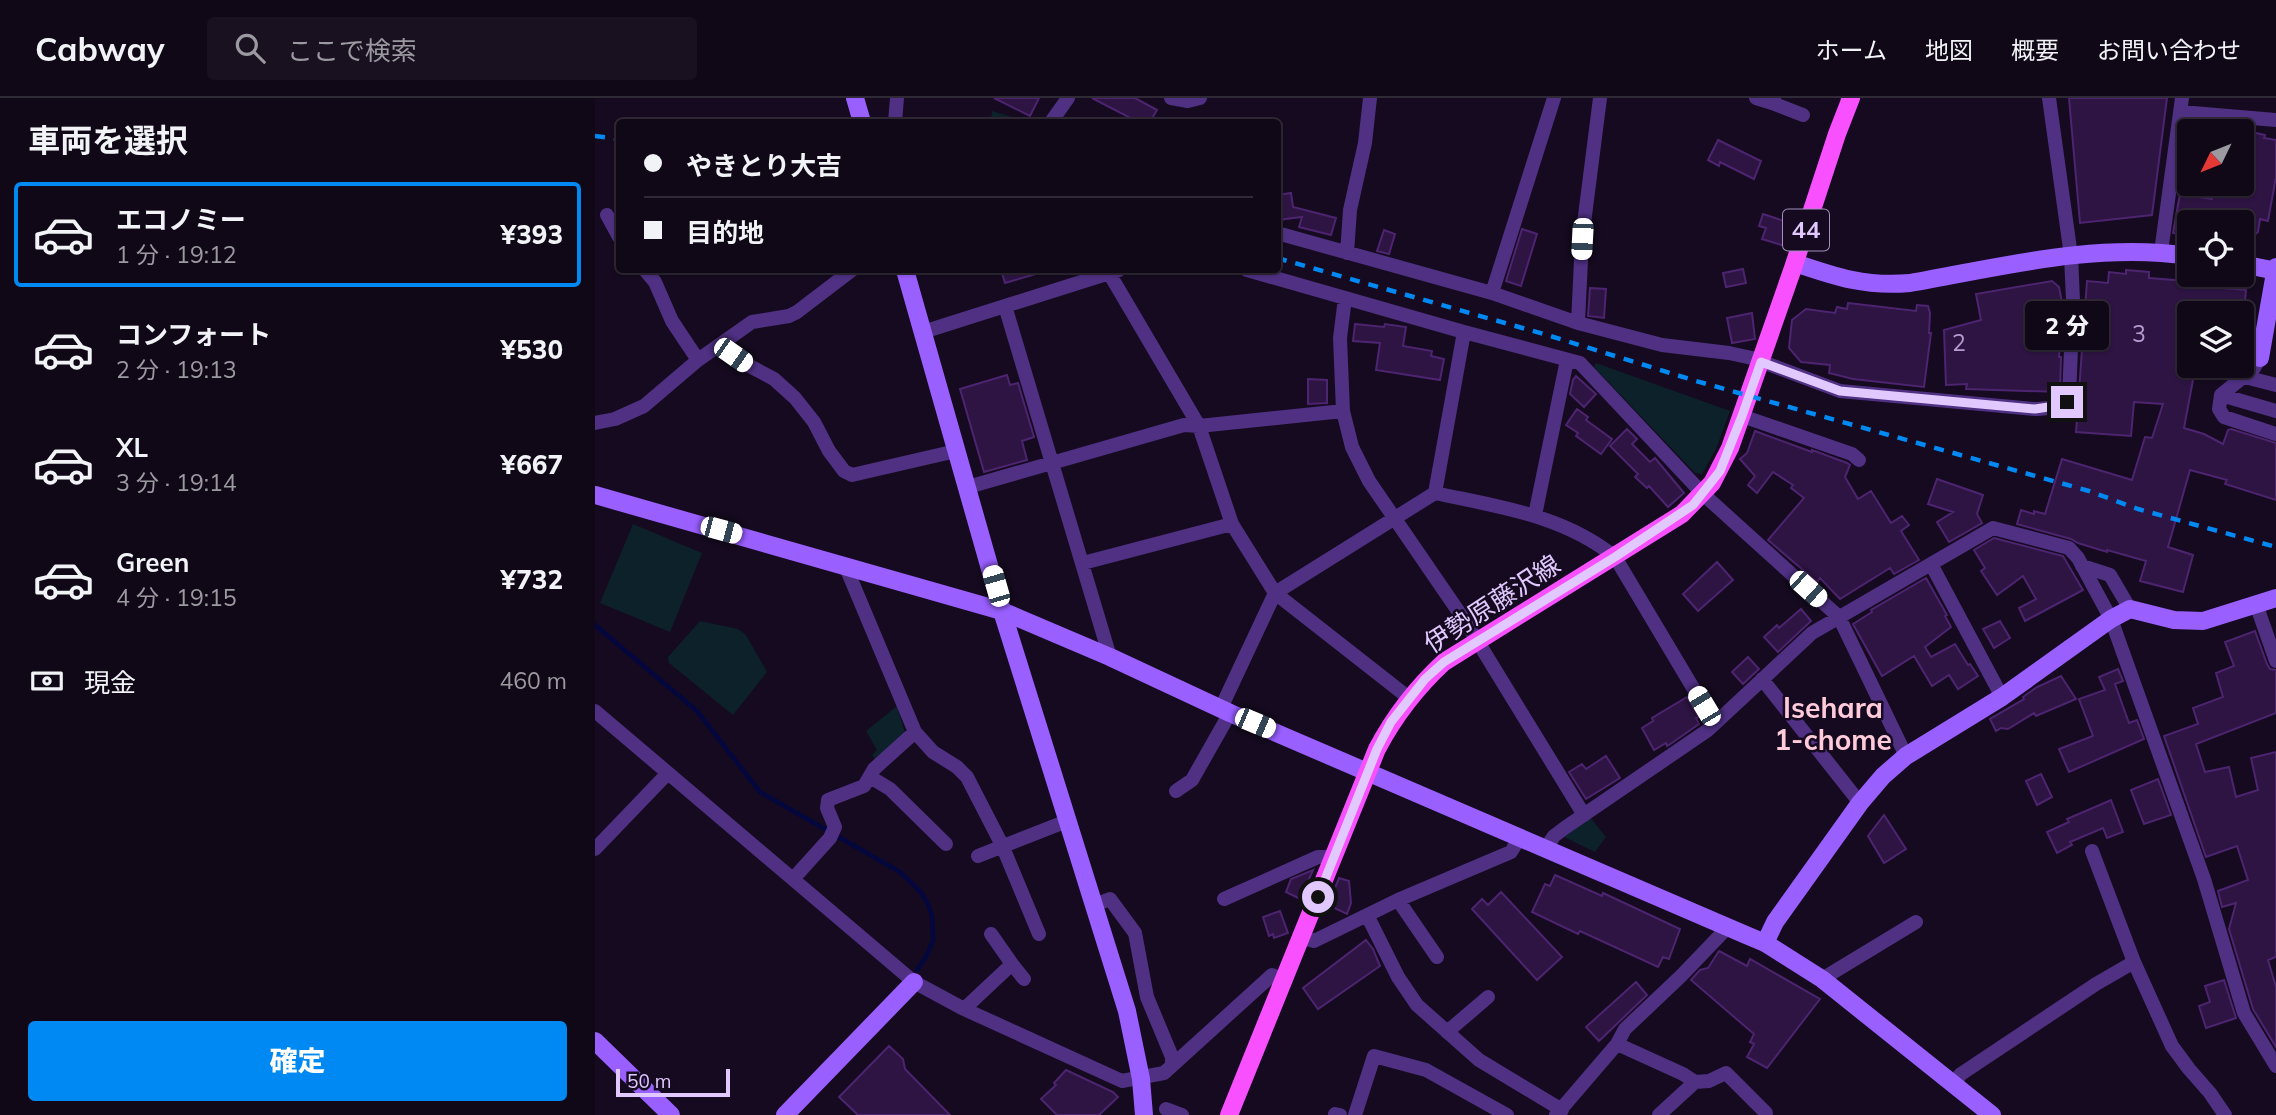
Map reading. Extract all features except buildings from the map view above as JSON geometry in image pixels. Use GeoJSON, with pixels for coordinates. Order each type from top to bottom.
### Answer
{"type":"FeatureCollection","features":[{"type":"Feature","properties":{"kind":"main road","name":"44"},"geometry":{"type":"LineString","coordinates":[[1742,416],[1851,98]]}},
{"type":"Feature","properties":{"kind":"main road","name":"伊勢原藤沢線"},"geometry":{"type":"LineString","coordinates":[[1229,1115],[1377,749],[1391,722],[1425,679],[1444,662],[1682,514],[1703,494],[1720,471],[1742,416]]}},
{"type":"Feature","properties":{"kind":"street"},"geometry":{"type":"LineString","coordinates":[[855,98],[861,119]]}},
{"type":"Feature","properties":{"kind":"street"},"geometry":{"type":"LineString","coordinates":[[895,119],[897,98]]}},
{"type":"Feature","properties":{"kind":"street"},"geometry":{"type":"LineString","coordinates":[[1053,119],[1068,98]]}},
{"type":"Feature","properties":{"kind":"street"},"geometry":{"type":"LineString","coordinates":[[1171,98],[1177,101],[1200,98]]}},
{"type":"Feature","properties":{"kind":"street"},"geometry":{"type":"LineString","coordinates":[[1347,253],[1350,210],[1365,143],[1370,98]]}},
{"type":"Feature","properties":{"kind":"street"},"geometry":{"type":"LineString","coordinates":[[1492,293],[1554,98]]}},
{"type":"Feature","properties":{"kind":"street"},"geometry":{"type":"LineString","coordinates":[[1578,323],[1582,239],[1600,98]]}},
{"type":"Feature","properties":{"kind":"street"},"geometry":{"type":"LineString","coordinates":[[1756,98],[1773,101],[1803,115]]}},
{"type":"Feature","properties":{"kind":"street"},"geometry":{"type":"LineString","coordinates":[[1281,234],[1492,293],[1578,323],[1662,345],[1729,353],[1840,391],[2035,409],[2062,405],[2069,397],[2073,300],[2071,256],[2049,98]]}},
{"type":"Feature","properties":{"kind":"street"},"geometry":{"type":"LineString","coordinates":[[2161,252],[2181,105],[2276,120]]}},
{"type":"Feature","properties":{"kind":"street"},"geometry":{"type":"LineString","coordinates":[[607,215],[616,230]]}},
{"type":"Feature","properties":{"kind":"street"},"geometry":{"type":"LineString","coordinates":[[1795,263],[1848,280],[1886,285],[2118,251],[2177,254]]}},
{"type":"Feature","properties":{"kind":"street"},"geometry":{"type":"LineString","coordinates":[[2254,266],[2276,270],[2260,358],[2254,368]]}},
{"type":"Feature","properties":{"kind":"street"},"geometry":{"type":"LineString","coordinates":[[648,273],[655,282],[672,321],[698,360]]}},
{"type":"Feature","properties":{"kind":"street"},"geometry":{"type":"LineString","coordinates":[[595,423],[615,419],[644,406],[698,360],[752,322],[789,316],[797,312],[848,273]]}},
{"type":"Feature","properties":{"kind":"street"},"geometry":{"type":"LineString","coordinates":[[906,273],[1002,611],[1128,1012],[1141,1079],[1144,1115]]}},
{"type":"Feature","properties":{"kind":"street"},"geometry":{"type":"LineString","coordinates":[[923,332],[1108,273]]}},
{"type":"Feature","properties":{"kind":"street"},"geometry":{"type":"LineString","coordinates":[[1115,273],[1199,426],[1232,524],[1275,593],[1409,698]]}},
{"type":"Feature","properties":{"kind":"street"},"geometry":{"type":"LineString","coordinates":[[1258,273],[1580,363],[1703,494],[1839,617],[1906,756]]}},
{"type":"Feature","properties":{"kind":"street"},"geometry":{"type":"LineString","coordinates":[[1345,298],[1340,338],[1343,411],[1352,447],[1363,470],[1478,642],[1584,815]]}},
{"type":"Feature","properties":{"kind":"street"},"geometry":{"type":"LineString","coordinates":[[1005,306],[1110,657]]}},
{"type":"Feature","properties":{"kind":"street"},"geometry":{"type":"LineString","coordinates":[[1435,494],[1464,332]]}},
{"type":"Feature","properties":{"kind":"street"},"geometry":{"type":"LineString","coordinates":[[719,345],[774,379],[795,398],[814,422],[844,471],[852,475],[956,451]]}},
{"type":"Feature","properties":{"kind":"street"},"geometry":{"type":"LineString","coordinates":[[2260,358],[2272,384]]}},
{"type":"Feature","properties":{"kind":"street"},"geometry":{"type":"LineString","coordinates":[[1535,514],[1567,359]]}},
{"type":"Feature","properties":{"kind":"street"},"geometry":{"type":"LineString","coordinates":[[2242,378],[2221,395],[2219,409],[2224,417],[2276,434]]}},
{"type":"Feature","properties":{"kind":"street"},"geometry":{"type":"LineString","coordinates":[[2252,378],[2272,384]]}},
{"type":"Feature","properties":{"kind":"street"},"geometry":{"type":"LineString","coordinates":[[2221,395],[2276,411]]}},
{"type":"Feature","properties":{"kind":"street"},"geometry":{"type":"LineString","coordinates":[[968,487],[1184,425],[1199,426],[1343,411]]}},
{"type":"Feature","properties":{"kind":"street"},"geometry":{"type":"LineString","coordinates":[[1742,416],[1852,454],[1859,460]]}},
{"type":"Feature","properties":{"kind":"street"},"geometry":{"type":"LineString","coordinates":[[1176,791],[1192,780],[1275,593],[1435,494],[1535,514],[1595,541],[1615,557],[1714,723]]}},
{"type":"Feature","properties":{"kind":"street"},"geometry":{"type":"LineString","coordinates":[[595,495],[1002,611],[1765,943],[1822,979],[1992,1115]]}},
{"type":"Feature","properties":{"kind":"street"},"geometry":{"type":"LineString","coordinates":[[1083,563],[1232,524]]}},
{"type":"Feature","properties":{"kind":"street"},"geometry":{"type":"LineString","coordinates":[[1546,848],[1554,836],[1708,730],[1812,634],[1993,528],[2069,548],[2111,619],[2183,819],[2244,1013],[2276,1066]]}},
{"type":"Feature","properties":{"kind":"street"},"geometry":{"type":"LineString","coordinates":[[1931,564],[2002,697]]}},
{"type":"Feature","properties":{"kind":"street"},"geometry":{"type":"LineString","coordinates":[[845,565],[915,732],[933,752],[957,767],[967,777],[1002,845],[1039,934]]}},
{"type":"Feature","properties":{"kind":"street"},"geometry":{"type":"LineString","coordinates":[[2082,566],[2110,575],[2130,609]]}},
{"type":"Feature","properties":{"kind":"street"},"geometry":{"type":"LineString","coordinates":[[1765,943],[1775,922],[1860,803],[1883,776],[1906,756],[2002,697],[2111,619],[2130,609],[2190,622],[2218,617],[2276,598]]}},
{"type":"Feature","properties":{"kind":"street"},"geometry":{"type":"LineString","coordinates":[[2256,604],[2276,661]]}},
{"type":"Feature","properties":{"kind":"street"},"geometry":{"type":"LineString","coordinates":[[1762,679],[1860,803]]}},
{"type":"Feature","properties":{"kind":"street"},"geometry":{"type":"LineString","coordinates":[[595,711],[914,982],[964,1009],[1122,1081],[1164,1073],[1272,975],[1283,980]]}},
{"type":"Feature","properties":{"kind":"street"},"geometry":{"type":"LineString","coordinates":[[793,879],[833,832],[827,808],[828,800],[864,786],[874,769],[915,732]]}},
{"type":"Feature","properties":{"kind":"street"},"geometry":{"type":"LineString","coordinates":[[595,849],[668,773]]}},
{"type":"Feature","properties":{"kind":"street"},"geometry":{"type":"LineString","coordinates":[[870,777],[890,789],[946,844]]}},
{"type":"Feature","properties":{"kind":"street"},"geometry":{"type":"LineString","coordinates":[[978,856],[1067,821]]}},
{"type":"Feature","properties":{"kind":"street"},"geometry":{"type":"LineString","coordinates":[[1301,937],[1314,941],[1398,900],[1511,852],[1520,837]]}},
{"type":"Feature","properties":{"kind":"street"},"geometry":{"type":"LineString","coordinates":[[2092,851],[2134,962],[2172,1046],[2225,1115]]}},
{"type":"Feature","properties":{"kind":"street"},"geometry":{"type":"LineString","coordinates":[[1224,900],[1318,857],[1334,857]]}},
{"type":"Feature","properties":{"kind":"street"},"geometry":{"type":"LineString","coordinates":[[1094,905],[1110,899],[1135,933],[1147,996],[1172,1057],[1172,1064]]}},
{"type":"Feature","properties":{"kind":"street"},"geometry":{"type":"LineString","coordinates":[[1398,900],[1437,957]]}},
{"type":"Feature","properties":{"kind":"street"},"geometry":{"type":"LineString","coordinates":[[1367,915],[1398,977],[1417,1005],[1479,1060],[1559,1112],[1618,1044],[1625,1029],[1728,927]]}},
{"type":"Feature","properties":{"kind":"street"},"geometry":{"type":"LineString","coordinates":[[1822,979],[1916,922]]}},
{"type":"Feature","properties":{"kind":"street"},"geometry":{"type":"LineString","coordinates":[[991,934],[1024,979]]}},
{"type":"Feature","properties":{"kind":"street"},"geometry":{"type":"LineString","coordinates":[[1953,1083],[1961,1074],[2037,1022],[2134,962]]}},
{"type":"Feature","properties":{"kind":"street"},"geometry":{"type":"LineString","coordinates":[[964,1009],[1011,964]]}},
{"type":"Feature","properties":{"kind":"street"},"geometry":{"type":"LineString","coordinates":[[785,1115],[914,982]]}},
{"type":"Feature","properties":{"kind":"street"},"geometry":{"type":"LineString","coordinates":[[1447,1032],[1488,997]]}},
{"type":"Feature","properties":{"kind":"street"},"geometry":{"type":"LineString","coordinates":[[595,1041],[671,1115]]}},
{"type":"Feature","properties":{"kind":"street"},"geometry":{"type":"LineString","coordinates":[[1618,1044],[1695,1082],[1709,1082],[1726,1073],[1739,1076],[1766,1113]]}},
{"type":"Feature","properties":{"kind":"street"},"geometry":{"type":"LineString","coordinates":[[1355,1115],[1374,1056],[1426,1070],[1507,1115]]}},
{"type":"Feature","properties":{"kind":"street"},"geometry":{"type":"LineString","coordinates":[[1659,1115],[1695,1082]]}},
{"type":"Feature","properties":{"kind":"street"},"geometry":{"type":"LineString","coordinates":[[1166,1109],[1182,1115]]}},
{"type":"Feature","properties":{"kind":"shaded area"},"geometry":{"type":"Polygon","coordinates":[[[992,111],[1019,119],[991,119],[992,111]]]}},
{"type":"Feature","properties":{"kind":"shaded area"},"geometry":{"type":"Polygon","coordinates":[[[1596,363],[1730,411],[1716,449],[1702,474],[1695,473],[1594,367],[1596,363]]]}},
{"type":"Feature","properties":{"kind":"shaded area"},"geometry":{"type":"Polygon","coordinates":[[[633,524],[702,553],[670,632],[600,603],[633,524]]]}},
{"type":"Feature","properties":{"kind":"shaded area"},"geometry":{"type":"Polygon","coordinates":[[[700,621],[738,629],[746,635],[767,672],[733,715],[669,663],[668,657],[700,621]]]}},
{"type":"Feature","properties":{"kind":"shaded area"},"geometry":{"type":"Polygon","coordinates":[[[897,706],[905,733],[875,759],[872,755],[877,750],[866,731],[897,706]]]}},
{"type":"Feature","properties":{"kind":"shaded area"},"geometry":{"type":"Polygon","coordinates":[[[1589,816],[1606,837],[1595,852],[1562,836],[1589,816]]]}},
{"type":"Feature","properties":{"kind":"waterway"},"geometry":{"type":"LineString","coordinates":[[595,625],[697,711],[760,792],[900,872],[920,891],[932,916],[933,940],[917,970]]}},
{"type":"Feature","properties":{"kind":"railway"},"geometry":{"type":"LineString","coordinates":[[595,136],[616,139]]}},
{"type":"Feature","properties":{"kind":"railway"},"geometry":{"type":"LineString","coordinates":[[1281,259],[2276,547]]}},
{"type":"Feature","properties":{"kind":"district","name":"Isehara 1-chome"},"geometry":{"type":"Point","coordinates":[1833,724]}},
{"type":"Feature","properties":{"kind":"route"},"geometry":{"type":"LineString","coordinates":[[1318,897],[1377,749],[1391,722],[1409,698],[1444,662],[1615,557],[1693,505],[1720,471],[1761,362],[1840,391],[2035,409],[2067,402]]}}]}
